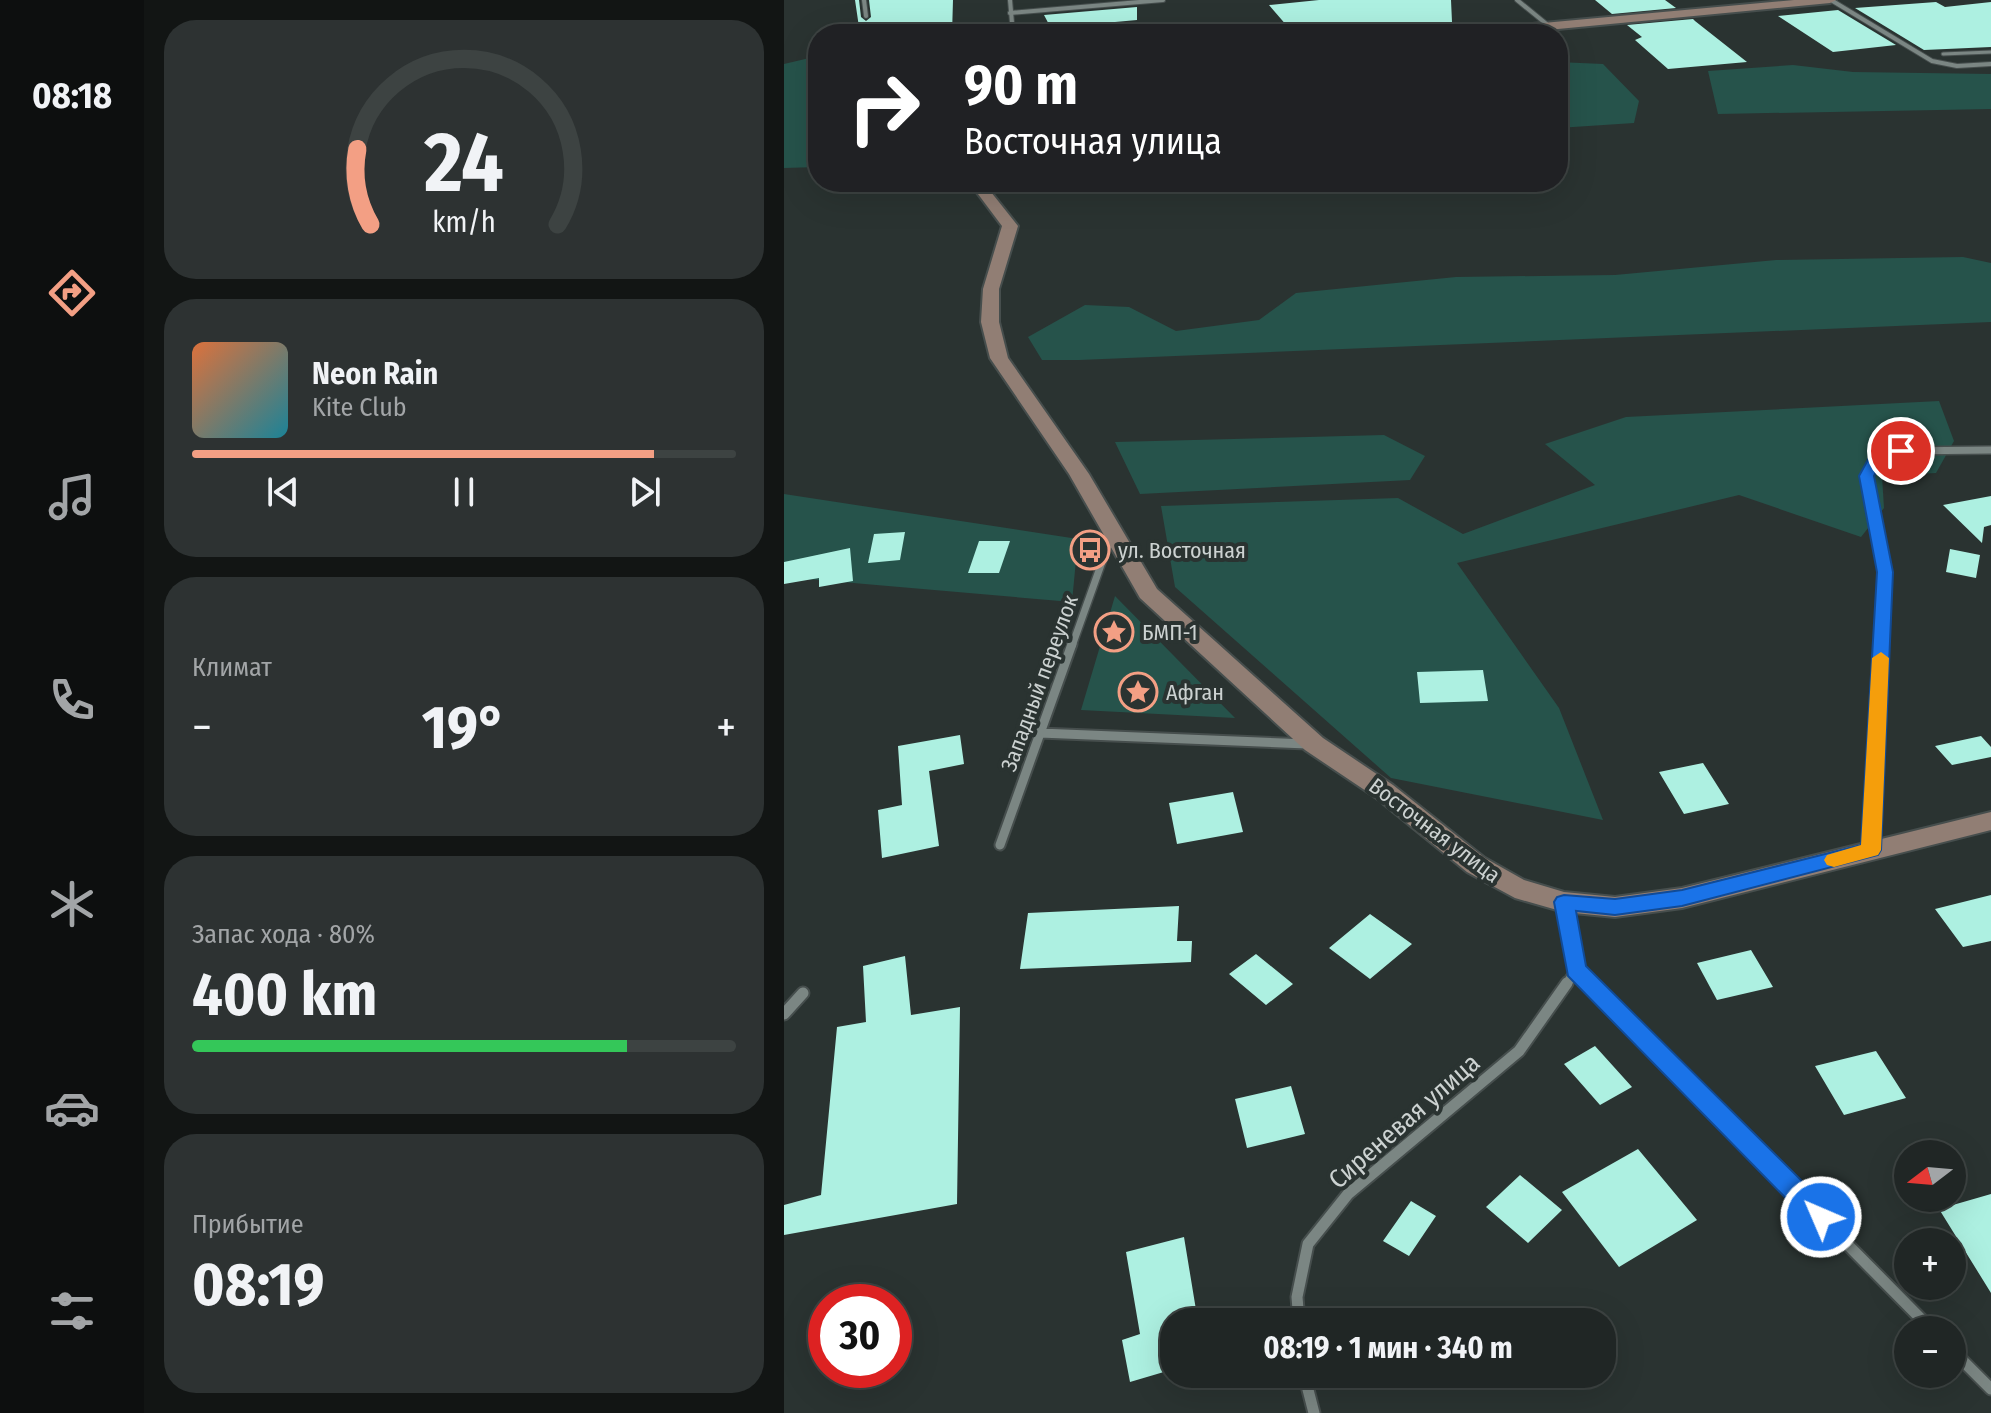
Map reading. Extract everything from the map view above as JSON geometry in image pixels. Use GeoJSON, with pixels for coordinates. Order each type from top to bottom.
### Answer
{"type":"FeatureCollection","features":[{"type":"Feature","properties":{"kind":"street"},"geometry":{"type":"LineString","coordinates":[[864,0],[866,16]]}},
{"type":"Feature","properties":{"kind":"street"},"geometry":{"type":"LineString","coordinates":[[1010,0],[1012,24]]}},
{"type":"Feature","properties":{"kind":"street"},"geometry":{"type":"LineString","coordinates":[[1010,13],[1163,0]]}},
{"type":"Feature","properties":{"kind":"street"},"geometry":{"type":"LineString","coordinates":[[1517,0],[1547,24]]}},
{"type":"Feature","properties":{"kind":"street"},"geometry":{"type":"LineString","coordinates":[[1568,24],[1830,0],[1932,61],[1957,66],[1991,64]]}},
{"type":"Feature","properties":{"kind":"street","name":"Восточная улица"},"geometry":{"type":"LineString","coordinates":[[981,192],[1002,210],[1010,226],[991,289],[990,322],[999,358],[1079,474],[1148,593],[1314,744],[1384,791],[1476,865],[1515,888],[1564,902],[1615,907],[1682,898],[1991,821]]}},
{"type":"Feature","properties":{"kind":"street"},"geometry":{"type":"LineString","coordinates":[[1871,850],[1885,572],[1866,476],[1876,459],[1901,451],[1991,450]]}},
{"type":"Feature","properties":{"kind":"street","name":"Западный переулок"},"geometry":{"type":"LineString","coordinates":[[1000,845],[1113,533]]}},
{"type":"Feature","properties":{"kind":"street"},"geometry":{"type":"LineString","coordinates":[[1040,733],[1314,744]]}},
{"type":"Feature","properties":{"kind":"street"},"geometry":{"type":"LineString","coordinates":[[1564,902],[1576,970],[1918,1316]]}},
{"type":"Feature","properties":{"kind":"street","name":"Сиреневая улица"},"geometry":{"type":"LineString","coordinates":[[1298,1308],[1297,1297],[1308,1244],[1348,1194],[1519,1051],[1576,970]]}},
{"type":"Feature","properties":{"kind":"street"},"geometry":{"type":"LineString","coordinates":[[784,1014],[803,993]]}},
{"type":"Feature","properties":{"kind":"street"},"geometry":{"type":"LineString","coordinates":[[1966,1364],[1991,1389]]}},
{"type":"Feature","properties":{"kind":"street"},"geometry":{"type":"LineString","coordinates":[[1308,1388],[1314,1413]]}},
{"type":"Feature","properties":{"kind":"lane"},"geometry":{"type":"LineString","coordinates":[[1943,54],[1991,52]]}},
{"type":"Feature","properties":{"kind":"green space"},"geometry":{"type":"Polygon","coordinates":[[[808,58],[808,167],[784,168],[784,64],[808,58]]]}},
{"type":"Feature","properties":{"kind":"green space"},"geometry":{"type":"Polygon","coordinates":[[[1568,62],[1603,64],[1639,101],[1634,123],[1568,127],[1568,62]]]}},
{"type":"Feature","properties":{"kind":"green space"},"geometry":{"type":"Polygon","coordinates":[[[1793,65],[1853,72],[1991,74],[1991,109],[1718,114],[1708,71],[1793,65]]]}},
{"type":"Feature","properties":{"kind":"green space"},"geometry":{"type":"Polygon","coordinates":[[[1963,257],[1991,263],[1991,322],[1079,360],[1042,360],[1028,337],[1085,305],[1129,307],[1176,331],[1259,320],[1296,293],[1456,277],[1615,275],[1776,260],[1963,257]]]}},
{"type":"Feature","properties":{"kind":"green space"},"geometry":{"type":"Polygon","coordinates":[[[1939,401],[1954,441],[1936,473],[1882,476],[1884,508],[1861,537],[1739,495],[1457,563],[1559,708],[1603,820],[1391,778],[1175,587],[1161,506],[1398,498],[1463,534],[1595,485],[1545,444],[1626,417],[1939,401]]]}},
{"type":"Feature","properties":{"kind":"green space"},"geometry":{"type":"Polygon","coordinates":[[[1384,435],[1425,456],[1410,480],[1140,494],[1115,442],[1384,435]]]}},
{"type":"Feature","properties":{"kind":"green space"},"geometry":{"type":"Polygon","coordinates":[[[784,494],[1078,539],[1072,602],[784,577],[784,494]]]}},
{"type":"Feature","properties":{"kind":"green space"},"geometry":{"type":"Polygon","coordinates":[[[1115,596],[1235,718],[1081,710],[1115,596]]]}},
{"type":"Feature","properties":{"kind":"building"},"geometry":{"type":"Polygon","coordinates":[[[855,0],[859,0],[861,17],[866,21],[871,17],[869,0],[953,0],[952,24],[859,24],[855,0]]]}},
{"type":"Feature","properties":{"kind":"building"},"geometry":{"type":"Polygon","coordinates":[[[1319,0],[1451,0],[1452,22],[1285,24],[1269,5],[1319,0]]]}},
{"type":"Feature","properties":{"kind":"building"},"geometry":{"type":"Polygon","coordinates":[[[1595,0],[1665,0],[1676,8],[1612,14],[1595,0]]]}},
{"type":"Feature","properties":{"kind":"building"},"geometry":{"type":"Polygon","coordinates":[[[1936,2],[1945,7],[1991,2],[1991,47],[1924,50],[1855,8],[1936,2]]]}},
{"type":"Feature","properties":{"kind":"building"},"geometry":{"type":"Polygon","coordinates":[[[1137,7],[1137,20],[1093,24],[1049,24],[1044,15],[1137,7]]]}},
{"type":"Feature","properties":{"kind":"building"},"geometry":{"type":"Polygon","coordinates":[[[1838,10],[1896,45],[1833,52],[1778,16],[1838,10]]]}},
{"type":"Feature","properties":{"kind":"building"},"geometry":{"type":"Polygon","coordinates":[[[1693,19],[1747,62],[1668,69],[1635,40],[1642,37],[1627,25],[1693,19]]]}},
{"type":"Feature","properties":{"kind":"building"},"geometry":{"type":"Polygon","coordinates":[[[1991,496],[1991,525],[1984,527],[1982,543],[1943,505],[1991,496]]]}},
{"type":"Feature","properties":{"kind":"building"},"geometry":{"type":"Polygon","coordinates":[[[905,532],[900,560],[868,563],[874,534],[905,532]]]}},
{"type":"Feature","properties":{"kind":"building"},"geometry":{"type":"Polygon","coordinates":[[[979,541],[1010,541],[999,573],[968,573],[979,541]]]}},
{"type":"Feature","properties":{"kind":"building"},"geometry":{"type":"Polygon","coordinates":[[[850,548],[853,581],[819,587],[819,578],[784,584],[784,562],[850,548]]]}},
{"type":"Feature","properties":{"kind":"building"},"geometry":{"type":"Polygon","coordinates":[[[1950,549],[1980,555],[1976,578],[1946,572],[1950,549]]]}},
{"type":"Feature","properties":{"kind":"building"},"geometry":{"type":"Polygon","coordinates":[[[1483,670],[1488,701],[1420,703],[1417,672],[1483,670]]]}},
{"type":"Feature","properties":{"kind":"building"},"geometry":{"type":"Polygon","coordinates":[[[960,735],[964,764],[929,771],[939,846],[882,858],[878,810],[902,805],[898,746],[960,735]]]}},
{"type":"Feature","properties":{"kind":"building"},"geometry":{"type":"Polygon","coordinates":[[[1981,736],[1991,747],[1991,757],[1952,765],[1935,746],[1981,736]]]}},
{"type":"Feature","properties":{"kind":"building"},"geometry":{"type":"Polygon","coordinates":[[[1703,763],[1729,804],[1684,814],[1659,772],[1703,763]]]}},
{"type":"Feature","properties":{"kind":"building"},"geometry":{"type":"Polygon","coordinates":[[[1233,792],[1243,832],[1177,844],[1169,803],[1233,792]]]}},
{"type":"Feature","properties":{"kind":"building"},"geometry":{"type":"Polygon","coordinates":[[[1991,895],[1991,941],[1963,947],[1935,909],[1991,895]]]}},
{"type":"Feature","properties":{"kind":"building"},"geometry":{"type":"Polygon","coordinates":[[[1179,906],[1177,941],[1192,941],[1191,962],[1020,969],[1028,913],[1179,906]]]}},
{"type":"Feature","properties":{"kind":"building"},"geometry":{"type":"Polygon","coordinates":[[[1370,914],[1412,944],[1370,979],[1329,948],[1370,914]]]}},
{"type":"Feature","properties":{"kind":"building"},"geometry":{"type":"Polygon","coordinates":[[[1751,950],[1773,987],[1717,1000],[1697,963],[1751,950]]]}},
{"type":"Feature","properties":{"kind":"building"},"geometry":{"type":"Polygon","coordinates":[[[1256,954],[1293,984],[1266,1005],[1229,974],[1256,954]]]}},
{"type":"Feature","properties":{"kind":"building"},"geometry":{"type":"Polygon","coordinates":[[[905,956],[911,1015],[960,1007],[957,1204],[784,1235],[784,1205],[821,1195],[837,1027],[866,1022],[863,966],[905,956]]]}},
{"type":"Feature","properties":{"kind":"building"},"geometry":{"type":"Polygon","coordinates":[[[1595,1046],[1632,1087],[1600,1105],[1564,1064],[1595,1046]]]}},
{"type":"Feature","properties":{"kind":"building"},"geometry":{"type":"Polygon","coordinates":[[[1876,1051],[1906,1098],[1844,1115],[1815,1066],[1876,1051]]]}},
{"type":"Feature","properties":{"kind":"building"},"geometry":{"type":"Polygon","coordinates":[[[1291,1086],[1305,1134],[1247,1148],[1235,1099],[1291,1086]]]}},
{"type":"Feature","properties":{"kind":"building"},"geometry":{"type":"Polygon","coordinates":[[[1638,1149],[1697,1220],[1619,1267],[1562,1192],[1638,1149]]]}},
{"type":"Feature","properties":{"kind":"building"},"geometry":{"type":"Polygon","coordinates":[[[1520,1175],[1562,1210],[1528,1243],[1486,1207],[1520,1175]]]}},
{"type":"Feature","properties":{"kind":"building"},"geometry":{"type":"Polygon","coordinates":[[[1991,1194],[1991,1293],[1966,1253],[1966,1228],[1951,1228],[1941,1212],[1966,1212],[1966,1201],[1991,1194]]]}},
{"type":"Feature","properties":{"kind":"building"},"geometry":{"type":"Polygon","coordinates":[[[1411,1201],[1436,1216],[1409,1256],[1383,1241],[1411,1201]]]}},
{"type":"Feature","properties":{"kind":"building"},"geometry":{"type":"Polygon","coordinates":[[[1184,1237],[1196,1308],[1160,1308],[1160,1373],[1130,1382],[1122,1340],[1140,1334],[1126,1252],[1184,1237]]]}},
{"type":"Feature","properties":{"kind":"slow traffic"},"geometry":{"type":"LineString","coordinates":[[1834,860],[1871,850],[1881,658]]}},
{"type":"Feature","properties":{"kind":"place","name":"ул. Восточная"},"geometry":{"type":"Point","coordinates":[1090,550]}},
{"type":"Feature","properties":{"kind":"place","name":"БМП-1"},"geometry":{"type":"Point","coordinates":[1114,632]}},
{"type":"Feature","properties":{"kind":"place","name":"Афган"},"geometry":{"type":"Point","coordinates":[1138,692]}},
{"type":"Feature","properties":{"kind":"route"},"geometry":{"type":"LineString","coordinates":[[1821,1217],[1576,970],[1564,902],[1615,907],[1682,898],[1871,850],[1885,572],[1866,476],[1876,459],[1901,451]]}}]}
